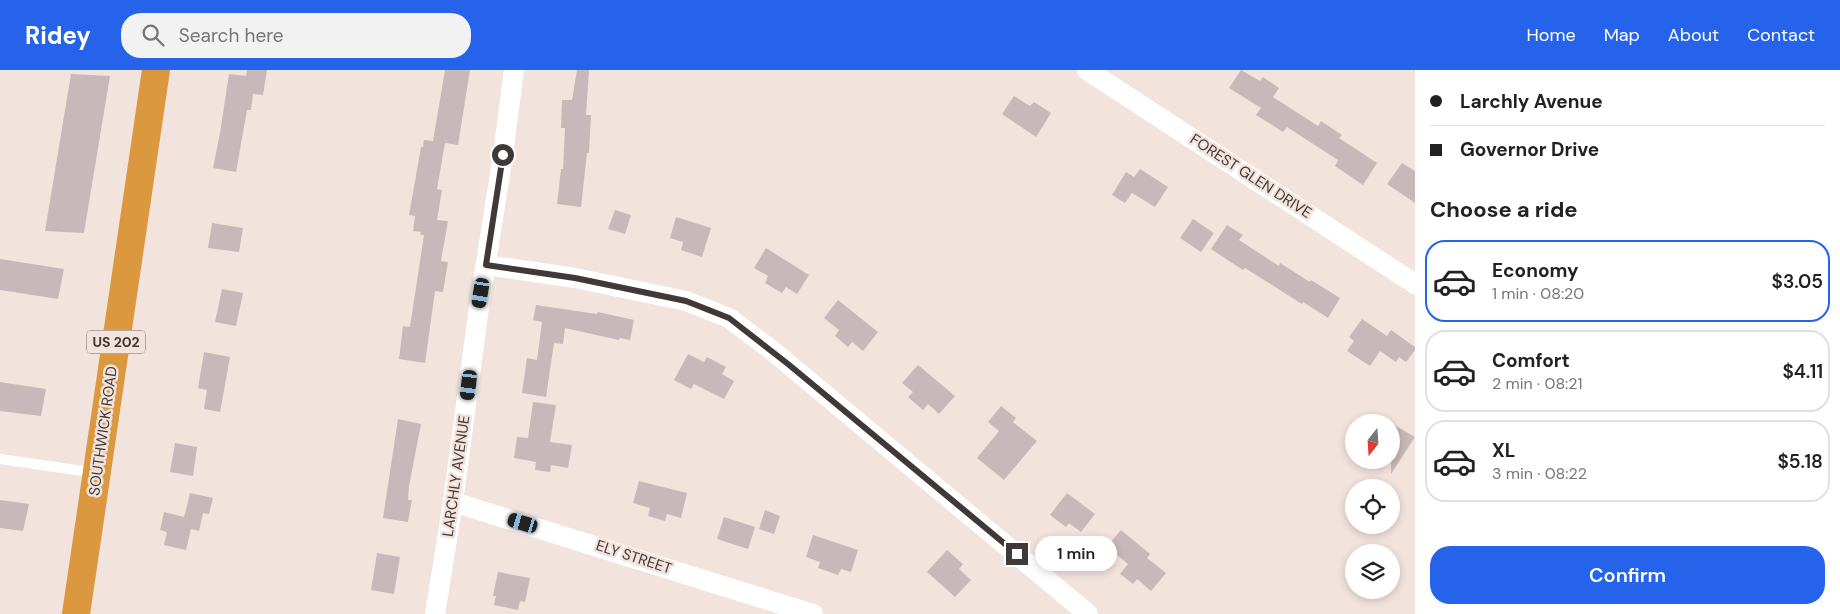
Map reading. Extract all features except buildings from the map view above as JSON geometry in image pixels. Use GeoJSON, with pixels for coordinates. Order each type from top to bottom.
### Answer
{"type":"FeatureCollection","features":[{"type":"Feature","properties":{"kind":"highway","name":"SOUTHWICK ROAD"},"geometry":{"type":"LineString","coordinates":[[76,614],[156,70]]}},
{"type":"Feature","properties":{"kind":"street","name":"LARCHLY AVENUE"},"geometry":{"type":"LineString","coordinates":[[435,614],[453,502],[514,70]]}},
{"type":"Feature","properties":{"kind":"street","name":"FOREST GLEN DRIVE"},"geometry":{"type":"LineString","coordinates":[[1087,70],[1415,284]]}},
{"type":"Feature","properties":{"kind":"street"},"geometry":{"type":"LineString","coordinates":[[486,265],[575,278],[686,301],[729,318],[797,371],[1088,614]]}},
{"type":"Feature","properties":{"kind":"street","name":"ELY STREET"},"geometry":{"type":"LineString","coordinates":[[453,502],[813,614]]}},
{"type":"Feature","properties":{"kind":"lane"},"geometry":{"type":"LineString","coordinates":[[0,459],[97,473]]}},
{"type":"Feature","properties":{"kind":"route"},"geometry":{"type":"LineString","coordinates":[[503,155],[486,265],[575,278],[686,301],[729,318],[774,352],[1017,554]]}}]}
